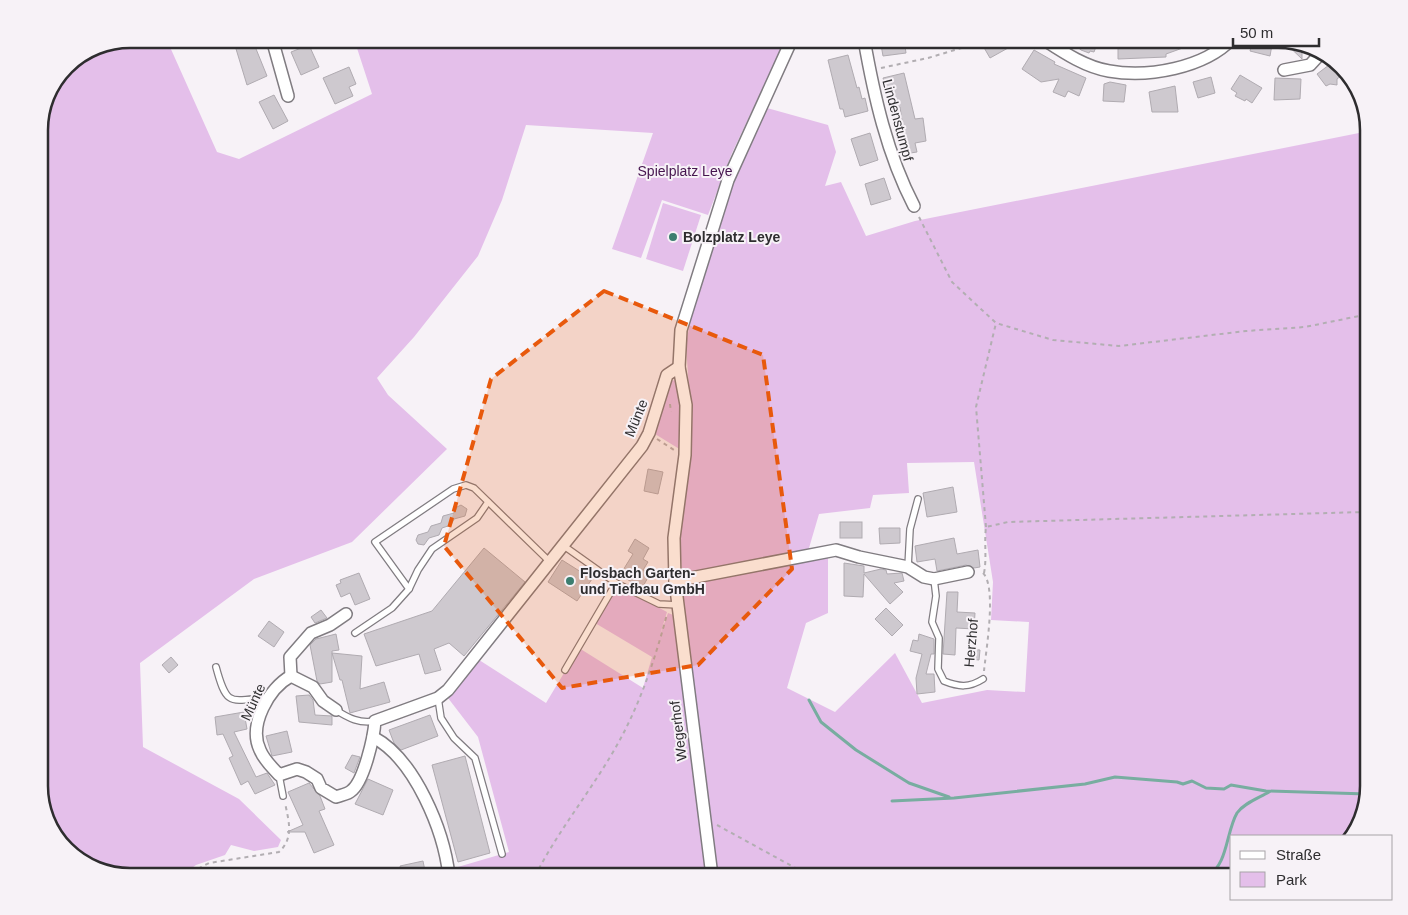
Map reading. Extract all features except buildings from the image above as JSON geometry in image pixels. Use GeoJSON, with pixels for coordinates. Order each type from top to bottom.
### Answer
{"type":"FeatureCollection","features":[{"type":"Feature","properties":{"kind":"street"},"geometry":{"type":"LineString","coordinates":[[275,48],[288,96]]}},
{"type":"Feature","properties":{"kind":"street"},"geometry":{"type":"LineString","coordinates":[[679,367],[681,330],[728,180],[788,48]]}},
{"type":"Feature","properties":{"kind":"street","name":"Lindenstumpf"},"geometry":{"type":"LineString","coordinates":[[866,48],[871,78],[897,171],[914,206]]}},
{"type":"Feature","properties":{"kind":"street"},"geometry":{"type":"LineString","coordinates":[[1056,48],[1068,56],[1108,71],[1148,73],[1188,64],[1224,48]]}},
{"type":"Feature","properties":{"kind":"street"},"geometry":{"type":"LineString","coordinates":[[1284,70],[1310,66],[1317,57]]}},
{"type":"Feature","properties":{"kind":"street","name":"Münte"},"geometry":{"type":"LineString","coordinates":[[375,721],[438,698],[448,690],[638,452],[649,433],[668,375],[679,367]]}},
{"type":"Feature","properties":{"kind":"street","name":"Wegerhof"},"geometry":{"type":"LineString","coordinates":[[679,367],[686,405],[685,455],[674,538],[675,581],[711,868]]}},
{"type":"Feature","properties":{"kind":"street"},"geometry":{"type":"LineString","coordinates":[[675,581],[836,550],[859,557],[908,567],[934,579],[968,572]]}},
{"type":"Feature","properties":{"kind":"street"},"geometry":{"type":"LineString","coordinates":[[291,676],[290,657],[312,633],[330,625],[346,614]]}},
{"type":"Feature","properties":{"kind":"street","name":"Münte"},"geometry":{"type":"LineString","coordinates":[[279,775],[267,762],[259,749],[256,734],[269,697],[280,682],[291,676],[313,688],[323,701],[336,710]]}},
{"type":"Feature","properties":{"kind":"street"},"geometry":{"type":"LineString","coordinates":[[279,775],[297,769],[317,779],[321,788],[336,797],[352,791],[362,775],[373,737],[375,721]]}},
{"type":"Feature","properties":{"kind":"street"},"geometry":{"type":"LineString","coordinates":[[373,737],[383,742],[398,758],[428,802],[447,854],[448,868]]}},
{"type":"Feature","properties":{"kind":"lane"},"geometry":{"type":"LineString","coordinates":[[409,589],[375,542],[453,489],[466,485],[474,488],[550,562]]}},
{"type":"Feature","properties":{"kind":"lane"},"geometry":{"type":"LineString","coordinates":[[908,567],[910,529],[918,500]]}},
{"type":"Feature","properties":{"kind":"lane"},"geometry":{"type":"LineString","coordinates":[[355,633],[392,608],[409,589],[418,570],[432,550],[477,518],[488,502]]}},
{"type":"Feature","properties":{"kind":"lane"},"geometry":{"type":"LineString","coordinates":[[564,546],[616,583],[660,604],[678,604]]}},
{"type":"Feature","properties":{"kind":"lane","name":"Herzhof"},"geometry":{"type":"LineString","coordinates":[[934,579],[936,596],[932,622],[939,638],[938,669],[944,681],[956,686],[967,687],[983,679]]}},
{"type":"Feature","properties":{"kind":"lane"},"geometry":{"type":"LineString","coordinates":[[565,670],[616,583]]}},
{"type":"Feature","properties":{"kind":"lane"},"geometry":{"type":"LineString","coordinates":[[216,667],[223,692],[227,698],[236,701],[269,697]]}},
{"type":"Feature","properties":{"kind":"lane"},"geometry":{"type":"LineString","coordinates":[[438,698],[441,718],[454,738],[475,758],[502,854]]}},
{"type":"Feature","properties":{"kind":"lane","name":"Münte"},"geometry":{"type":"LineString","coordinates":[[336,710],[356,720],[375,721]]}},
{"type":"Feature","properties":{"kind":"lane"},"geometry":{"type":"LineString","coordinates":[[279,775],[283,796]]}},
{"type":"Feature","properties":{"kind":"path"},"geometry":{"type":"LineString","coordinates":[[891,66],[960,48]]}},
{"type":"Feature","properties":{"kind":"path"},"geometry":{"type":"LineString","coordinates":[[914,206],[952,282],[996,323],[1052,340],[1119,346],[1246,331],[1305,327],[1360,316]]}},
{"type":"Feature","properties":{"kind":"path","name":"Herzhof"},"geometry":{"type":"LineString","coordinates":[[983,679],[989,610],[988,582],[984,574],[986,527],[976,407],[996,323]]}},
{"type":"Feature","properties":{"kind":"path"},"geometry":{"type":"LineString","coordinates":[[670,401],[671,412]]}},
{"type":"Feature","properties":{"kind":"path"},"geometry":{"type":"LineString","coordinates":[[649,433],[685,455]]}},
{"type":"Feature","properties":{"kind":"path"},"geometry":{"type":"LineString","coordinates":[[986,527],[1008,522],[1360,512]]}},
{"type":"Feature","properties":{"kind":"path"},"geometry":{"type":"LineString","coordinates":[[968,572],[984,574]]}},
{"type":"Feature","properties":{"kind":"path"},"geometry":{"type":"LineString","coordinates":[[540,868],[621,738],[644,688],[667,613],[678,604]]}},
{"type":"Feature","properties":{"kind":"path"},"geometry":{"type":"LineString","coordinates":[[199,868],[209,863],[279,852],[286,845],[290,835],[283,796]]}},
{"type":"Feature","properties":{"kind":"path"},"geometry":{"type":"LineString","coordinates":[[704,818],[795,868]]}},
{"type":"Feature","properties":{"kind":"highlighted area"},"geometry":{"type":"Polygon","coordinates":[[[604,291],[763,355],[792,569],[698,665],[562,688],[444,546],[491,379],[604,291]]]}},
{"type":"Feature","properties":{"kind":"green space","name":"Spielplatz Leye"},"geometry":{"type":"Polygon","coordinates":[[[119,48],[170,48],[217,152],[239,159],[372,94],[357,48],[782,48],[732,153],[708,215],[662,200],[641,258],[612,249],[653,133],[526,125],[502,200],[478,256],[414,337],[377,378],[388,395],[447,449],[352,542],[254,579],[140,663],[143,747],[239,799],[281,840],[278,847],[254,851],[231,845],[225,855],[192,868],[130,868],[108,865],[98,861],[84,854],[68,840],[58,826],[49,801],[48,124],[50,108],[64,80],[88,58],[103,52],[119,48]]]}},
{"type":"Feature","properties":{"kind":"green space"},"geometry":{"type":"Polygon","coordinates":[[[767,108],[828,125],[836,152],[825,186],[841,182],[866,236],[915,221],[1360,133],[1360,796],[1358,807],[1347,831],[1343,835],[1230,835],[1230,868],[717,868],[682,591],[680,520],[692,435],[686,345],[690,321],[734,178],[767,108]],[[974,462],[907,463],[909,493],[873,495],[870,508],[819,514],[809,548],[828,548],[828,613],[806,623],[787,688],[835,712],[895,653],[922,703],[987,690],[1025,692],[1029,622],[991,620],[993,582],[974,462]]]}},
{"type":"Feature","properties":{"kind":"green space","name":"Bolzplatz Leye"},"geometry":{"type":"Polygon","coordinates":[[[663,203],[701,215],[683,271],[646,259],[663,203]]]}},
{"type":"Feature","properties":{"kind":"green space"},"geometry":{"type":"Polygon","coordinates":[[[677,380],[681,396],[681,450],[655,434],[668,381],[677,380]]]}},
{"type":"Feature","properties":{"kind":"green space"},"geometry":{"type":"Polygon","coordinates":[[[616,585],[667,612],[660,635],[668,613],[676,616],[706,868],[454,868],[509,852],[478,737],[448,698],[476,658],[546,703],[579,648],[643,688],[652,657],[595,623],[616,585]]]}},
{"type":"Feature","properties":{"kind":"waterway"},"geometry":{"type":"LineString","coordinates":[[809,700],[821,722],[856,750],[909,783],[949,797]]}},
{"type":"Feature","properties":{"kind":"waterway"},"geometry":{"type":"LineString","coordinates":[[892,801],[954,798],[1085,784],[1115,777],[1183,784],[1192,781],[1206,788],[1224,789],[1231,785],[1266,791],[1360,794]]}},
{"type":"Feature","properties":{"kind":"waterway"},"geometry":{"type":"LineString","coordinates":[[1217,868],[1223,856],[1237,813],[1240,809],[1269,792]]}},
{"type":"Feature","properties":{"kind":"place","name":"Bolzplatz Leye"},"geometry":{"type":"Point","coordinates":[673,237]}},
{"type":"Feature","properties":{"kind":"place","name":"Flosbach Garten- und Tiefbau GmbH"},"geometry":{"type":"Point","coordinates":[570,581]}}]}
